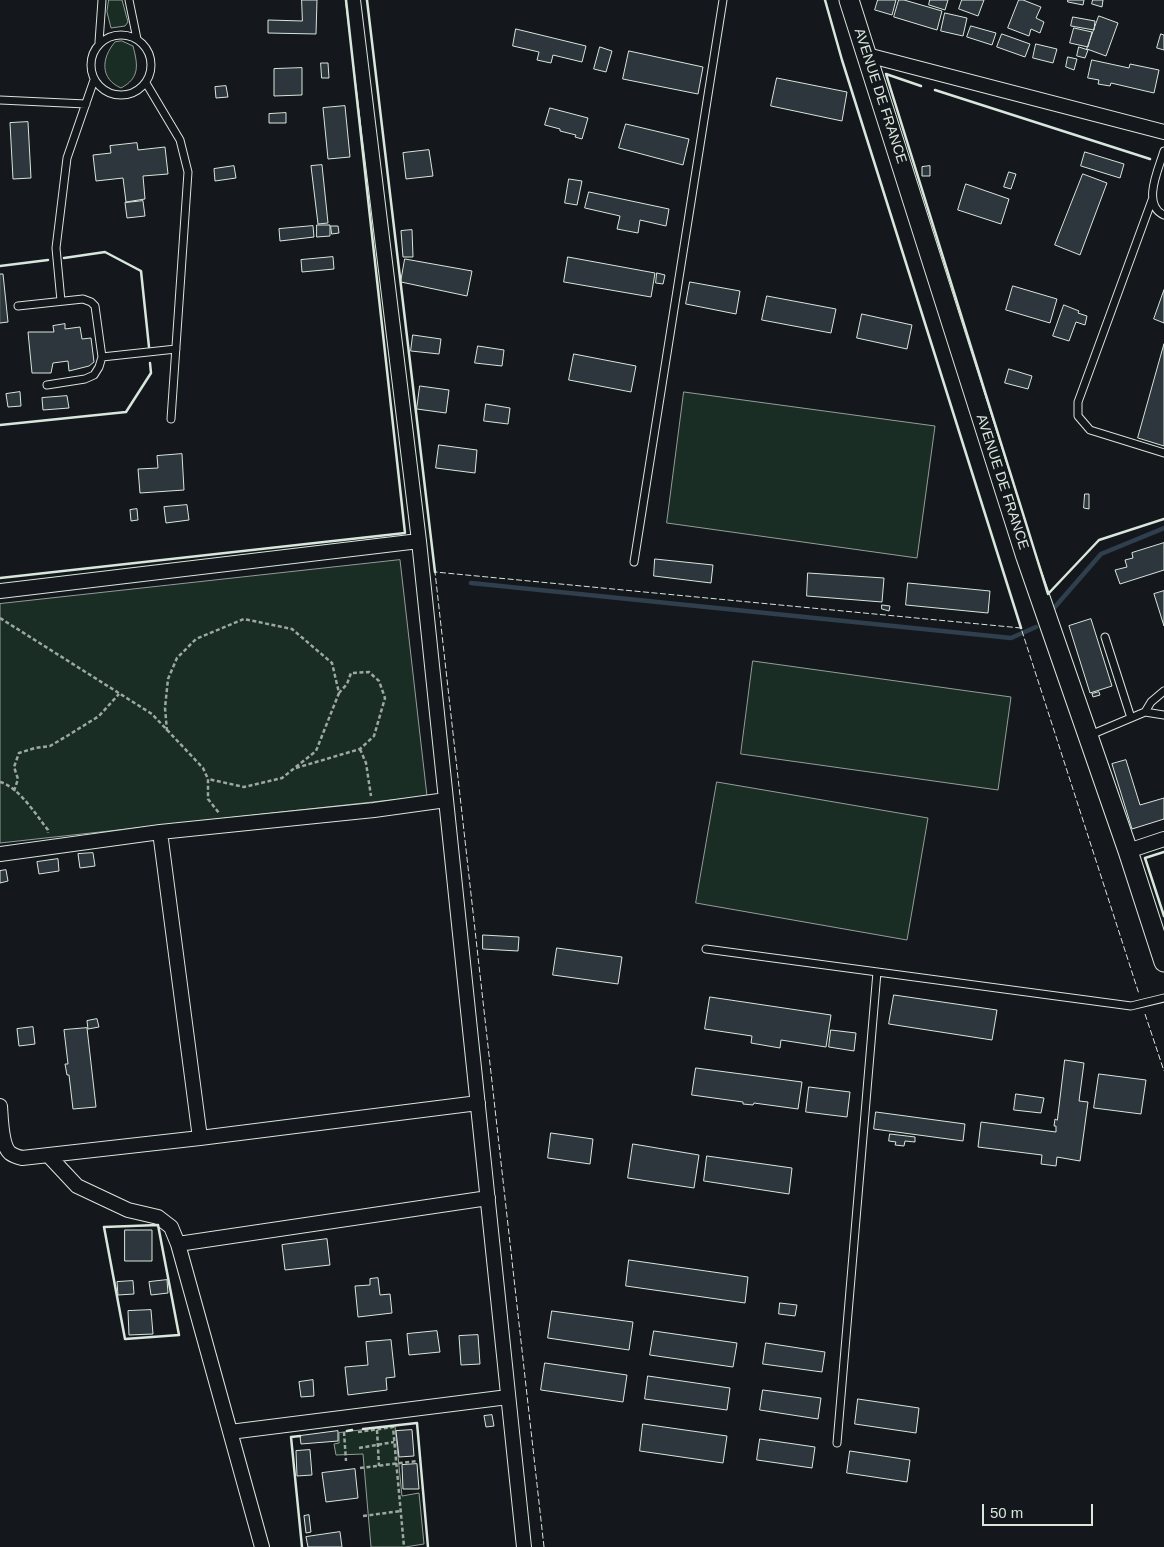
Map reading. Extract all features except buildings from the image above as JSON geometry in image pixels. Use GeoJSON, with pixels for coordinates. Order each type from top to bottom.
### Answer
{"type":"FeatureCollection","features":[{"type":"Feature","properties":{"kind":"main road","name":"AVENUE DE FRANCE"},"geometry":{"type":"LineString","coordinates":[[849,0],[1026,557],[1128,851],[1164,962]]}},
{"type":"Feature","properties":{"kind":"street"},"geometry":{"type":"LineString","coordinates":[[353,0],[419,541],[524,1547]]}},
{"type":"Feature","properties":{"kind":"street"},"geometry":{"type":"LineString","coordinates":[[867,55],[1164,132]]}},
{"type":"Feature","properties":{"kind":"street"},"geometry":{"type":"LineString","coordinates":[[0,591],[419,541]]}},
{"type":"Feature","properties":{"kind":"street"},"geometry":{"type":"LineString","coordinates":[[0,854],[160,832],[374,810],[446,800]]}},
{"type":"Feature","properties":{"kind":"street"},"geometry":{"type":"LineString","coordinates":[[160,832],[200,1138]]}},
{"type":"Feature","properties":{"kind":"street"},"geometry":{"type":"LineString","coordinates":[[1128,851],[1164,839]]}},
{"type":"Feature","properties":{"kind":"street"},"geometry":{"type":"LineString","coordinates":[[0,1106],[4,1140],[10,1153],[22,1158],[478,1103]]}},
{"type":"Feature","properties":{"kind":"street"},"geometry":{"type":"LineString","coordinates":[[48,1155],[77,1186],[128,1210],[158,1217],[171,1227],[178,1244],[262,1547]]}},
{"type":"Feature","properties":{"kind":"street"},"geometry":{"type":"LineString","coordinates":[[178,1244],[488,1198]]}},
{"type":"Feature","properties":{"kind":"street"},"geometry":{"type":"LineString","coordinates":[[230,1432],[508,1396]]}},
{"type":"Feature","properties":{"kind":"lane"},"geometry":{"type":"LineString","coordinates":[[99,42],[102,0]]}},
{"type":"Feature","properties":{"kind":"lane"},"geometry":{"type":"LineString","coordinates":[[129,0],[137,39]]}},
{"type":"Feature","properties":{"kind":"lane"},"geometry":{"type":"LineString","coordinates":[[634,562],[723,0]]}},
{"type":"Feature","properties":{"kind":"lane"},"geometry":{"type":"LineString","coordinates":[[118,34],[128,35],[137,39],[145,46],[150,54],[152,64],[146,83],[139,90],[120,96],[101,88],[94,80],[90,61],[93,51],[99,42],[118,34]]}},
{"type":"Feature","properties":{"kind":"lane"},"geometry":{"type":"LineString","coordinates":[[61,301],[56,248],[67,158],[94,80]]}},
{"type":"Feature","properties":{"kind":"lane"},"geometry":{"type":"LineString","coordinates":[[146,83],[180,140],[188,172],[171,419]]}},
{"type":"Feature","properties":{"kind":"lane"},"geometry":{"type":"LineString","coordinates":[[0,100],[86,104]]}},
{"type":"Feature","properties":{"kind":"lane"},"geometry":{"type":"LineString","coordinates":[[1164,151],[1152,191],[1152,200],[1078,402],[1078,416],[1090,430],[1164,453]]}},
{"type":"Feature","properties":{"kind":"lane"},"geometry":{"type":"LineString","coordinates":[[1152,200],[1159,213],[1164,216]]}},
{"type":"Feature","properties":{"kind":"lane"},"geometry":{"type":"LineString","coordinates":[[18,306],[84,299],[95,306],[102,357],[99,368],[94,375],[85,379],[47,385]]}},
{"type":"Feature","properties":{"kind":"lane"},"geometry":{"type":"LineString","coordinates":[[102,357],[176,349]]}},
{"type":"Feature","properties":{"kind":"lane"},"geometry":{"type":"LineString","coordinates":[[1104,637],[1131,718]]}},
{"type":"Feature","properties":{"kind":"lane"},"geometry":{"type":"LineString","coordinates":[[1145,712],[1151,702],[1164,691]]}},
{"type":"Feature","properties":{"kind":"lane"},"geometry":{"type":"LineString","coordinates":[[1088,736],[1145,712],[1164,715]]}},
{"type":"Feature","properties":{"kind":"lane"},"geometry":{"type":"LineString","coordinates":[[706,949],[1131,1006],[1164,998]]}},
{"type":"Feature","properties":{"kind":"lane"},"geometry":{"type":"LineString","coordinates":[[837,1443],[877,972]]}},
{"type":"Feature","properties":{"kind":"path"},"geometry":{"type":"LineString","coordinates":[[0,618],[152,714],[203,768],[208,779],[208,799],[223,819],[225,825]]}},
{"type":"Feature","properties":{"kind":"path"},"geometry":{"type":"LineString","coordinates":[[167,732],[165,708],[168,679],[177,658],[196,639],[244,619],[292,629],[332,662],[339,693]]}},
{"type":"Feature","properties":{"kind":"path"},"geometry":{"type":"LineString","coordinates":[[208,779],[244,788],[282,778],[294,768],[316,751],[339,693],[347,684],[351,673],[369,672],[379,681],[385,698],[374,736],[360,749],[294,768]]}},
{"type":"Feature","properties":{"kind":"path"},"geometry":{"type":"LineString","coordinates":[[14,791],[18,779],[14,767],[19,753],[50,746],[68,736],[99,716],[119,694]]}},
{"type":"Feature","properties":{"kind":"path"},"geometry":{"type":"LineString","coordinates":[[360,749],[366,764],[374,810]]}},
{"type":"Feature","properties":{"kind":"path"},"geometry":{"type":"LineString","coordinates":[[0,782],[6,784],[24,800],[48,830],[51,847]]}},
{"type":"Feature","properties":{"kind":"path"},"geometry":{"type":"LineString","coordinates":[[344,1417],[346,1461]]}},
{"type":"Feature","properties":{"kind":"path"},"geometry":{"type":"LineString","coordinates":[[358,1432],[393,1427],[404,1547]]}},
{"type":"Feature","properties":{"kind":"path"},"geometry":{"type":"LineString","coordinates":[[377,1430],[380,1466]]}},
{"type":"Feature","properties":{"kind":"path"},"geometry":{"type":"LineString","coordinates":[[359,1448],[394,1442]]}},
{"type":"Feature","properties":{"kind":"path"},"geometry":{"type":"LineString","coordinates":[[360,1468],[417,1461]]}},
{"type":"Feature","properties":{"kind":"path"},"geometry":{"type":"LineString","coordinates":[[363,1516],[401,1511]]}},
{"type":"Feature","properties":{"kind":"green space"},"geometry":{"type":"Polygon","coordinates":[[[109,0],[122,0],[128,22],[125,26],[111,28],[107,12],[109,0]]]}},
{"type":"Feature","properties":{"kind":"green space"},"geometry":{"type":"Polygon","coordinates":[[[122,41],[133,46],[136,70],[132,80],[121,88],[114,84],[106,74],[105,61],[110,48],[115,42],[122,41]]]}},
{"type":"Feature","properties":{"kind":"green space"},"geometry":{"type":"Polygon","coordinates":[[[684,392],[935,426],[917,558],[667,523],[684,392]]]}},
{"type":"Feature","properties":{"kind":"green space"},"geometry":{"type":"Polygon","coordinates":[[[400,560],[427,796],[0,843],[0,604],[400,560]]]}},
{"type":"Feature","properties":{"kind":"green space"},"geometry":{"type":"Polygon","coordinates":[[[753,661],[1011,697],[998,790],[741,754],[753,661]]]}},
{"type":"Feature","properties":{"kind":"green space"},"geometry":{"type":"Polygon","coordinates":[[[717,782],[928,818],[907,940],[696,903],[717,782]]]}},
{"type":"Feature","properties":{"kind":"green space"},"geometry":{"type":"Polygon","coordinates":[[[395,1426],[402,1496],[419,1493],[424,1544],[405,1547],[371,1547],[363,1454],[336,1455],[334,1444],[339,1443],[339,1433],[395,1426]]]}},
{"type":"Feature","properties":{"kind":"waterway"},"geometry":{"type":"LineString","coordinates":[[1054,608],[1101,554],[1164,528]]}},
{"type":"Feature","properties":{"kind":"waterway"},"geometry":{"type":"LineString","coordinates":[[471,583],[1011,638],[1036,627]]}},
{"type":"Feature","properties":{"kind":"fence"},"geometry":{"type":"LineString","coordinates":[[544,1547],[435,572],[1021,628],[1139,994]]}},
{"type":"Feature","properties":{"kind":"fence"},"geometry":{"type":"LineString","coordinates":[[1145,1014],[1164,1071]]}},
{"type":"Feature","properties":{"kind":"wall"},"geometry":{"type":"LineString","coordinates":[[0,578],[405,533],[346,0]]}},
{"type":"Feature","properties":{"kind":"wall"},"geometry":{"type":"LineString","coordinates":[[367,0],[435,572]]}},
{"type":"Feature","properties":{"kind":"wall"},"geometry":{"type":"LineString","coordinates":[[825,0],[842,60],[1021,628]]}},
{"type":"Feature","properties":{"kind":"wall"},"geometry":{"type":"LineString","coordinates":[[921,86],[886,74],[1048,594],[1099,540],[1164,519]]}},
{"type":"Feature","properties":{"kind":"wall"},"geometry":{"type":"LineString","coordinates":[[935,90],[1150,159]]}},
{"type":"Feature","properties":{"kind":"wall"},"geometry":{"type":"LineString","coordinates":[[64,258],[105,252],[141,271],[149,347]]}},
{"type":"Feature","properties":{"kind":"wall"},"geometry":{"type":"LineString","coordinates":[[0,266],[48,260]]}},
{"type":"Feature","properties":{"kind":"wall"},"geometry":{"type":"LineString","coordinates":[[0,425],[126,412],[151,373],[150,363]]}},
{"type":"Feature","properties":{"kind":"wall"},"geometry":{"type":"LineString","coordinates":[[1164,852],[1145,858],[1164,916]]}},
{"type":"Feature","properties":{"kind":"wall"},"geometry":{"type":"LineString","coordinates":[[158,1225],[179,1335],[125,1339],[104,1227],[158,1225]]}},
{"type":"Feature","properties":{"kind":"wall"},"geometry":{"type":"LineString","coordinates":[[363,1429],[417,1423],[428,1547]]}},
{"type":"Feature","properties":{"kind":"wall"},"geometry":{"type":"LineString","coordinates":[[347,1431],[352,1430]]}},
{"type":"Feature","properties":{"kind":"wall"},"geometry":{"type":"LineString","coordinates":[[300,1436],[291,1437],[302,1547]]}}]}
